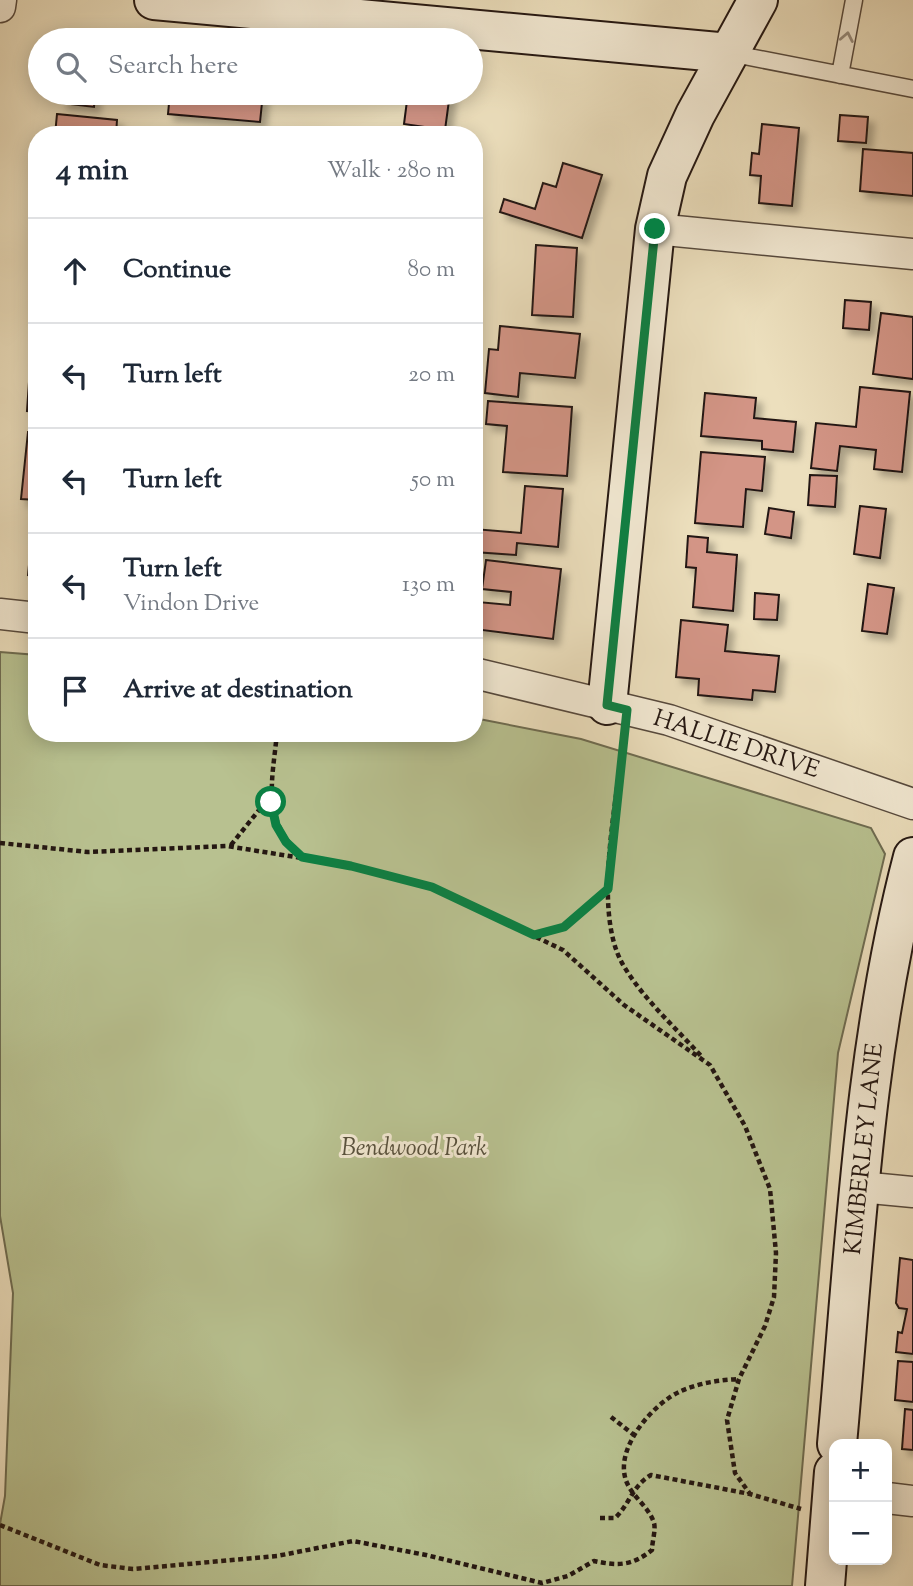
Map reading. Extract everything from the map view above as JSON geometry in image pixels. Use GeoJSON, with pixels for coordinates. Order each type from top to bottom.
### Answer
{"type":"FeatureCollection","features":[{"type":"Feature","properties":{"kind":"street"},"geometry":{"type":"LineString","coordinates":[[0,7],[1,0]]}},
{"type":"Feature","properties":{"kind":"street"},"geometry":{"type":"LineString","coordinates":[[154,0],[458,28]]}},
{"type":"Feature","properties":{"kind":"street"},"geometry":{"type":"LineString","coordinates":[[617,707],[655,229],[667,176],[695,115],[758,0]]}},
{"type":"Feature","properties":{"kind":"street"},"geometry":{"type":"LineString","coordinates":[[483,30],[729,53]]}},
{"type":"Feature","properties":{"kind":"street"},"geometry":{"type":"LineString","coordinates":[[655,229],[913,254]]}},
{"type":"Feature","properties":{"kind":"street"},"geometry":{"type":"LineString","coordinates":[[0,614],[28,617]]}},
{"type":"Feature","properties":{"kind":"street","name":"HALLIE DRIVE"},"geometry":{"type":"LineString","coordinates":[[483,675],[669,720],[913,804]]}},
{"type":"Feature","properties":{"kind":"street","name":"KIMBERLEY LANE"},"geometry":{"type":"LineString","coordinates":[[837,1439],[873,1058],[890,960],[913,857]]}},
{"type":"Feature","properties":{"kind":"street"},"geometry":{"type":"LineString","coordinates":[[860,1186],[913,1192]]}},
{"type":"Feature","properties":{"kind":"street"},"geometry":{"type":"LineString","coordinates":[[892,1499],[913,1501]]}},
{"type":"Feature","properties":{"kind":"street"},"geometry":{"type":"LineString","coordinates":[[825,1586],[832,1502]]}},
{"type":"Feature","properties":{"kind":"lane"},"geometry":{"type":"LineString","coordinates":[[840,75],[854,0]]}},
{"type":"Feature","properties":{"kind":"lane"},"geometry":{"type":"LineString","coordinates":[[729,53],[913,89]]}},
{"type":"Feature","properties":{"kind":"path"},"geometry":{"type":"LineString","coordinates":[[617,707],[608,889],[610,930],[620,960],[635,984],[710,1065],[745,1126],[770,1189],[776,1253],[774,1297],[765,1326],[739,1379],[727,1420],[735,1473],[750,1494]]}},
{"type":"Feature","properties":{"kind":"path"},"geometry":{"type":"LineString","coordinates":[[276,742],[271,795],[276,825],[286,842],[302,857]]}},
{"type":"Feature","properties":{"kind":"path"},"geometry":{"type":"LineString","coordinates":[[231,846],[271,795]]}},
{"type":"Feature","properties":{"kind":"path"},"geometry":{"type":"LineString","coordinates":[[0,843],[88,852],[231,846],[351,866],[432,887],[563,950],[624,1005],[710,1065]]}},
{"type":"Feature","properties":{"kind":"path"},"geometry":{"type":"LineString","coordinates":[[534,935],[564,927],[608,889]]}},
{"type":"Feature","properties":{"kind":"path"},"geometry":{"type":"LineString","coordinates":[[0,1525],[100,1565],[133,1569],[277,1556],[353,1541],[426,1555],[541,1583],[568,1576],[594,1561],[616,1566],[636,1562],[652,1550],[654,1524],[632,1493],[624,1476],[626,1454],[634,1435],[663,1403],[679,1392],[715,1380],[739,1379]]}},
{"type":"Feature","properties":{"kind":"path"},"geometry":{"type":"LineString","coordinates":[[611,1417],[634,1435]]}},
{"type":"Feature","properties":{"kind":"path"},"geometry":{"type":"LineString","coordinates":[[600,1518],[615,1518],[625,1508],[640,1482],[651,1475],[750,1494],[829,1494]]}},
{"type":"Feature","properties":{"kind":"green space","name":"Bendwood Park"},"geometry":{"type":"Polygon","coordinates":[[[0,652],[28,654],[28,742],[483,742],[483,720],[581,739],[871,828],[885,854],[838,1053],[792,1586],[0,1586],[0,1524],[5,1496],[13,1293],[0,1216],[0,652]]]}},
{"type":"Feature","properties":{"kind":"building"},"geometry":{"type":"Polygon","coordinates":[[[169,105],[262,105],[260,122],[168,114],[169,105]]]}},
{"type":"Feature","properties":{"kind":"building"},"geometry":{"type":"Polygon","coordinates":[[[406,105],[448,105],[446,126],[404,124],[406,105]]]}},
{"type":"Feature","properties":{"kind":"building"},"geometry":{"type":"Polygon","coordinates":[[[57,114],[117,120],[117,126],[56,126],[57,114]]]}},
{"type":"Feature","properties":{"kind":"building"},"geometry":{"type":"Polygon","coordinates":[[[840,115],[868,117],[866,143],[838,141],[840,115]]]}},
{"type":"Feature","properties":{"kind":"building"},"geometry":{"type":"Polygon","coordinates":[[[762,124],[799,128],[792,206],[759,203],[761,176],[750,175],[752,153],[759,154],[762,124]]]}},
{"type":"Feature","properties":{"kind":"building"},"geometry":{"type":"Polygon","coordinates":[[[863,149],[913,153],[913,196],[860,191],[863,149]]]}},
{"type":"Feature","properties":{"kind":"building"},"geometry":{"type":"Polygon","coordinates":[[[563,163],[602,175],[582,238],[500,212],[504,199],[535,209],[543,183],[556,187],[563,163]]]}},
{"type":"Feature","properties":{"kind":"building"},"geometry":{"type":"Polygon","coordinates":[[[536,245],[577,248],[573,317],[532,315],[536,245]]]}},
{"type":"Feature","properties":{"kind":"building"},"geometry":{"type":"Polygon","coordinates":[[[845,300],[871,302],[869,330],[843,328],[845,300]]]}},
{"type":"Feature","properties":{"kind":"building"},"geometry":{"type":"Polygon","coordinates":[[[881,313],[913,317],[913,379],[873,374],[881,313]]]}},
{"type":"Feature","properties":{"kind":"building"},"geometry":{"type":"Polygon","coordinates":[[[500,326],[580,334],[575,378],[520,373],[518,397],[485,393],[489,349],[498,350],[500,326]]]}},
{"type":"Feature","properties":{"kind":"building"},"geometry":{"type":"Polygon","coordinates":[[[860,387],[910,392],[902,472],[874,469],[876,450],[840,446],[837,471],[811,468],[816,423],[856,427],[860,387]]]}},
{"type":"Feature","properties":{"kind":"building"},"geometry":{"type":"Polygon","coordinates":[[[705,393],[756,398],[754,418],[796,422],[793,452],[762,449],[762,441],[701,436],[705,393]]]}},
{"type":"Feature","properties":{"kind":"building"},"geometry":{"type":"Polygon","coordinates":[[[488,401],[572,407],[567,476],[503,472],[507,426],[486,424],[488,401]]]}},
{"type":"Feature","properties":{"kind":"building"},"geometry":{"type":"Polygon","coordinates":[[[28,432],[28,499],[21,499],[28,432]]]}},
{"type":"Feature","properties":{"kind":"building"},"geometry":{"type":"Polygon","coordinates":[[[701,452],[765,457],[762,491],[746,489],[743,527],[695,523],[701,452]]]}},
{"type":"Feature","properties":{"kind":"building"},"geometry":{"type":"Polygon","coordinates":[[[810,475],[837,476],[835,507],[808,505],[810,475]]]}},
{"type":"Feature","properties":{"kind":"building"},"geometry":{"type":"Polygon","coordinates":[[[525,486],[563,489],[558,547],[517,543],[516,555],[483,553],[483,530],[521,533],[525,486]]]}},
{"type":"Feature","properties":{"kind":"building"},"geometry":{"type":"Polygon","coordinates":[[[860,506],[886,509],[880,558],[854,554],[860,506]]]}},
{"type":"Feature","properties":{"kind":"building"},"geometry":{"type":"Polygon","coordinates":[[[769,508],[794,512],[791,538],[765,534],[769,508]]]}},
{"type":"Feature","properties":{"kind":"building"},"geometry":{"type":"Polygon","coordinates":[[[688,536],[708,538],[707,552],[737,555],[733,611],[693,607],[696,568],[686,567],[688,536]]]}},
{"type":"Feature","properties":{"kind":"building"},"geometry":{"type":"Polygon","coordinates":[[[486,560],[561,569],[553,639],[483,630],[483,602],[510,605],[511,592],[483,589],[486,560]]]}},
{"type":"Feature","properties":{"kind":"building"},"geometry":{"type":"Polygon","coordinates":[[[868,584],[894,588],[887,634],[862,631],[868,584]]]}},
{"type":"Feature","properties":{"kind":"building"},"geometry":{"type":"Polygon","coordinates":[[[755,593],[779,595],[777,620],[754,619],[755,593]]]}},
{"type":"Feature","properties":{"kind":"building"},"geometry":{"type":"Polygon","coordinates":[[[681,620],[728,625],[725,651],[779,656],[775,692],[753,690],[752,700],[698,695],[699,679],[676,677],[681,620]]]}},
{"type":"Feature","properties":{"kind":"building"},"geometry":{"type":"Polygon","coordinates":[[[900,1258],[913,1260],[913,1354],[896,1352],[898,1332],[902,1333],[907,1309],[899,1308],[896,1303],[900,1258]]]}},
{"type":"Feature","properties":{"kind":"building"},"geometry":{"type":"Polygon","coordinates":[[[898,1361],[913,1362],[913,1402],[895,1400],[898,1361]]]}},
{"type":"Feature","properties":{"kind":"building"},"geometry":{"type":"Polygon","coordinates":[[[905,1409],[913,1410],[913,1450],[902,1449],[905,1409]]]}},
{"type":"Feature","properties":{"kind":"route"},"geometry":{"type":"LineString","coordinates":[[271,802],[276,825],[286,842],[302,857],[351,866],[432,887],[534,935],[564,927],[608,889],[627,710],[607,705],[655,229]]}}]}
